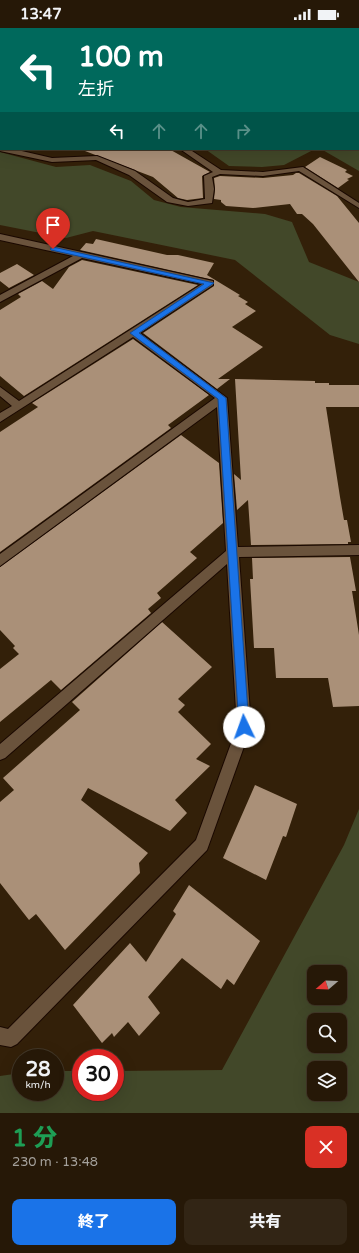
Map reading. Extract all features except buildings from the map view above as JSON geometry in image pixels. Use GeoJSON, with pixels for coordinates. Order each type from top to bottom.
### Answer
{"type":"FeatureCollection","features":[{"type":"Feature","properties":{"kind":"street"},"geometry":{"type":"LineString","coordinates":[[10,150],[52,160],[99,156],[132,173],[170,200],[188,204],[209,201],[210,189],[208,176],[219,172],[264,174],[300,169],[359,206]]}},
{"type":"Feature","properties":{"kind":"street"},"geometry":{"type":"LineString","coordinates":[[186,150],[219,172]]}},
{"type":"Feature","properties":{"kind":"street"},"geometry":{"type":"LineString","coordinates":[[0,237],[210,283],[0,418]]}},
{"type":"Feature","properties":{"kind":"street"},"geometry":{"type":"LineString","coordinates":[[0,299],[80,255]]}},
{"type":"Feature","properties":{"kind":"street"},"geometry":{"type":"LineString","coordinates":[[0,1036],[11,1038],[202,846],[244,727],[234,552],[222,398],[134,333]]}},
{"type":"Feature","properties":{"kind":"street"},"geometry":{"type":"LineString","coordinates":[[0,391],[19,406]]}},
{"type":"Feature","properties":{"kind":"street"},"geometry":{"type":"LineString","coordinates":[[0,561],[222,398]]}},
{"type":"Feature","properties":{"kind":"street"},"geometry":{"type":"LineString","coordinates":[[0,753],[234,552],[359,550]]}},
{"type":"Feature","properties":{"kind":"green space"},"geometry":{"type":"Polygon","coordinates":[[[206,150],[313,150],[284,165],[262,167],[229,166],[206,150]]]}},
{"type":"Feature","properties":{"kind":"green space"},"geometry":{"type":"Polygon","coordinates":[[[323,150],[359,150],[359,171],[323,150]]]}},
{"type":"Feature","properties":{"kind":"green space"},"geometry":{"type":"Polygon","coordinates":[[[0,152],[56,167],[90,165],[131,181],[154,200],[181,207],[265,214],[292,222],[309,262],[359,282],[359,344],[330,335],[235,260],[93,231],[66,238],[0,225],[0,152]]]}},
{"type":"Feature","properties":{"kind":"green space"},"geometry":{"type":"Polygon","coordinates":[[[359,809],[359,1113],[0,1113],[0,1076],[12,1074],[12,1101],[64,1101],[64,1071],[72,1071],[72,1101],[124,1101],[124,1071],[222,1070],[344,845],[359,809]]]}},
{"type":"Feature","properties":{"kind":"route"},"geometry":{"type":"LineString","coordinates":[[53,249],[210,283],[134,333],[222,398],[234,552],[244,727]]}}]}
